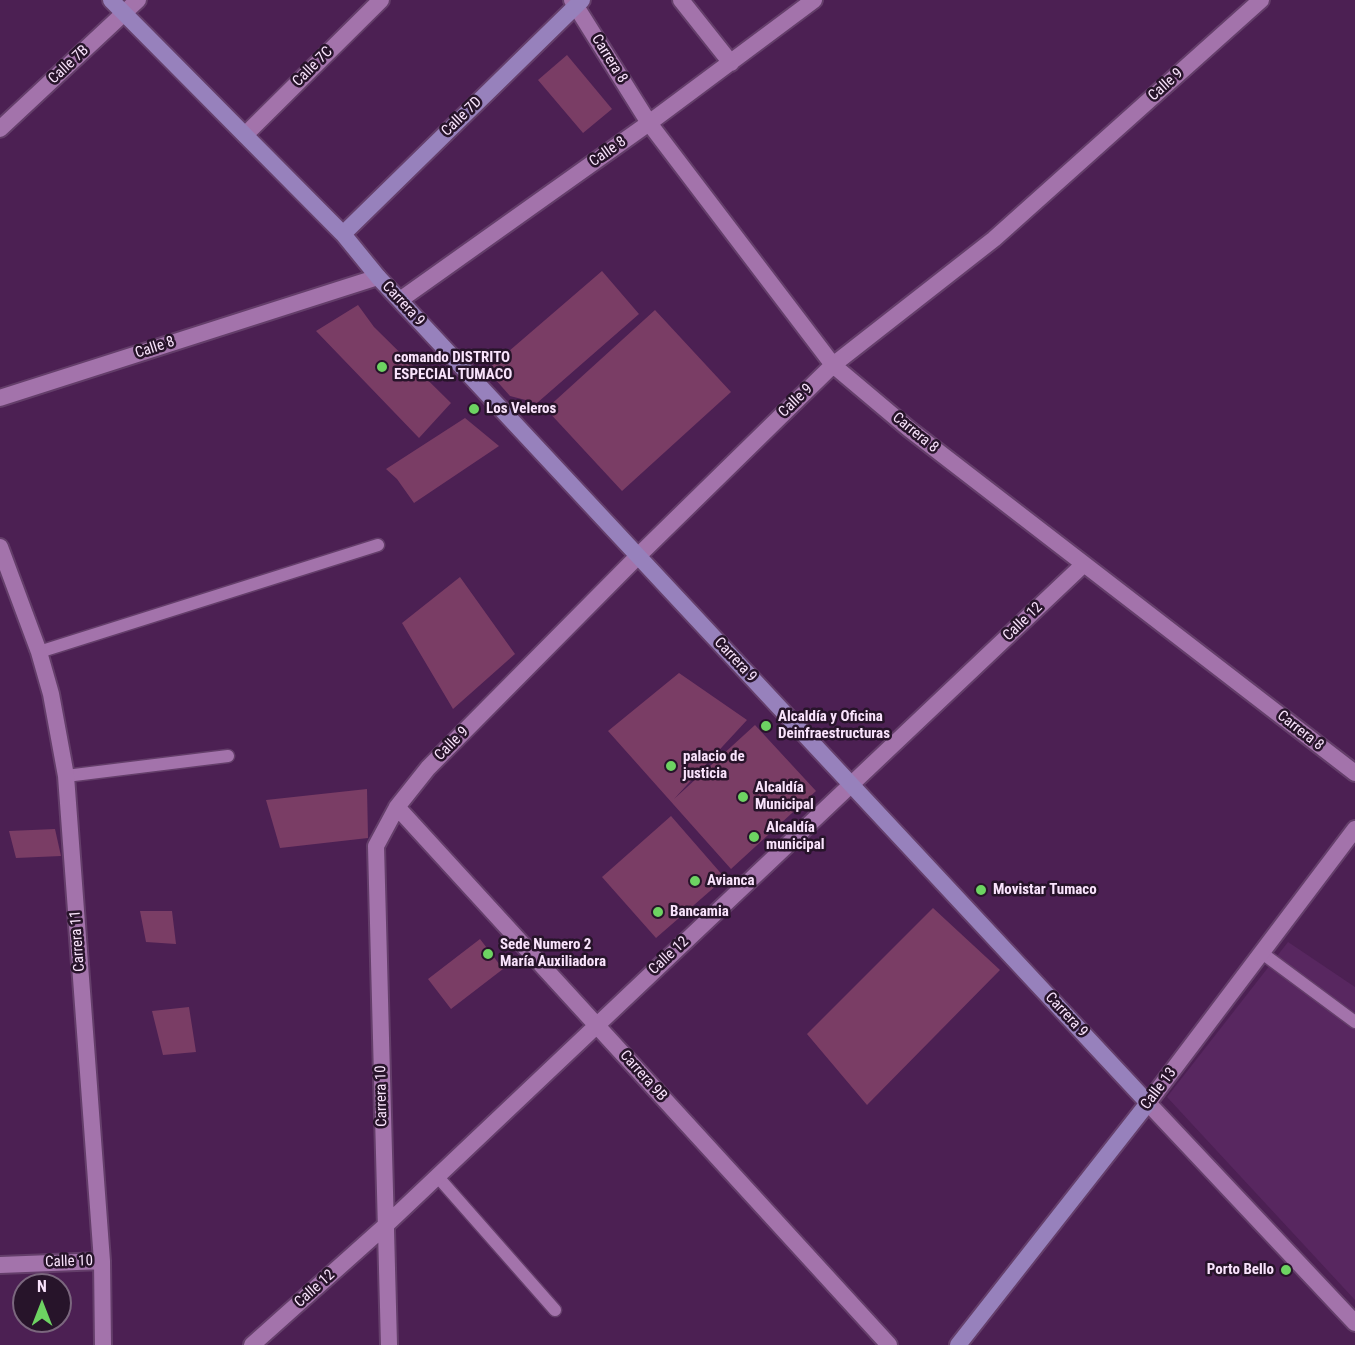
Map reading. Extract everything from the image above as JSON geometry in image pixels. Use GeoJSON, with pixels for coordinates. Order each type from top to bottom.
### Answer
{"type":"FeatureCollection","features":[{"type":"Feature","properties":{"kind":"main road","name":"Carrera 9"},"geometry":{"type":"LineString","coordinates":[[111,0],[343,234],[378,277],[1148,1103]]}},
{"type":"Feature","properties":{"kind":"main road","name":"Calle 7D"},"geometry":{"type":"LineString","coordinates":[[343,234],[577,2]]}},
{"type":"Feature","properties":{"kind":"main road","name":"Calle 13"},"geometry":{"type":"LineString","coordinates":[[958,1345],[1148,1103]]}},
{"type":"Feature","properties":{"kind":"street","name":"Calle 7B"},"geometry":{"type":"LineString","coordinates":[[0,129],[138,0]]}},
{"type":"Feature","properties":{"kind":"street","name":"Calle 7C"},"geometry":{"type":"LineString","coordinates":[[245,135],[381,0]]}},
{"type":"Feature","properties":{"kind":"street"},"geometry":{"type":"LineString","coordinates":[[681,0],[731,63]]}},
{"type":"Feature","properties":{"kind":"street","name":"Calle 8"},"geometry":{"type":"LineString","coordinates":[[400,300],[649,123],[814,0]]}},
{"type":"Feature","properties":{"kind":"street","name":"Calle 9"},"geometry":{"type":"LineString","coordinates":[[376,846],[397,807],[428,768],[638,556],[833,365],[994,239],[1261,0]]}},
{"type":"Feature","properties":{"kind":"street","name":"Carrera 8"},"geometry":{"type":"LineString","coordinates":[[577,2],[649,123],[833,365],[909,429],[1355,773]]}},
{"type":"Feature","properties":{"kind":"street","name":"Calle 8"},"geometry":{"type":"LineString","coordinates":[[0,398],[378,277]]}},
{"type":"Feature","properties":{"kind":"street","name":"Carrera 11"},"geometry":{"type":"LineString","coordinates":[[0,547],[11,570],[39,652],[51,694],[66,776],[102,1261],[103,1345]]}},
{"type":"Feature","properties":{"kind":"street","name":"Calle 12"},"geometry":{"type":"LineString","coordinates":[[252,1345],[385,1226],[1084,564]]}},
{"type":"Feature","properties":{"kind":"street","name":"Carrera 9B"},"geometry":{"type":"LineString","coordinates":[[397,807],[889,1345]]}},
{"type":"Feature","properties":{"kind":"street","name":"Calle 13"},"geometry":{"type":"LineString","coordinates":[[1148,1103],[1355,829]]}},
{"type":"Feature","properties":{"kind":"street","name":"Carrera 10"},"geometry":{"type":"LineString","coordinates":[[376,846],[389,1345]]}},
{"type":"Feature","properties":{"kind":"street","name":"Carrera 9"},"geometry":{"type":"LineString","coordinates":[[1148,1103],[1355,1323]]}},
{"type":"Feature","properties":{"kind":"street","name":"Calle 10"},"geometry":{"type":"LineString","coordinates":[[0,1265],[102,1261]]}},
{"type":"Feature","properties":{"kind":"lane"},"geometry":{"type":"LineString","coordinates":[[39,652],[378,545]]}},
{"type":"Feature","properties":{"kind":"lane"},"geometry":{"type":"LineString","coordinates":[[66,776],[228,756]]}},
{"type":"Feature","properties":{"kind":"lane"},"geometry":{"type":"LineString","coordinates":[[1262,953],[1355,1022]]}},
{"type":"Feature","properties":{"kind":"lane"},"geometry":{"type":"LineString","coordinates":[[437,1176],[555,1310]]}},
{"type":"Feature","properties":{"kind":"shaded area"},"geometry":{"type":"Polygon","coordinates":[[[1288,942],[1355,987],[1355,1300],[1167,1097],[1288,942]]]}},
{"type":"Feature","properties":{"kind":"building"},"geometry":{"type":"Polygon","coordinates":[[[567,55],[612,109],[583,133],[538,80],[567,55]]]}},
{"type":"Feature","properties":{"kind":"building"},"geometry":{"type":"Polygon","coordinates":[[[602,271],[639,314],[537,403],[510,396],[487,370],[602,271]]]}},
{"type":"Feature","properties":{"kind":"building","name":"comando DISTRITO ESPECIAL TUMACO"},"geometry":{"type":"Polygon","coordinates":[[[358,305],[374,327],[451,403],[419,438],[316,331],[358,305]]]}},
{"type":"Feature","properties":{"kind":"building"},"geometry":{"type":"Polygon","coordinates":[[[655,310],[731,392],[622,491],[546,409],[655,310]]]}},
{"type":"Feature","properties":{"kind":"building"},"geometry":{"type":"Polygon","coordinates":[[[465,418],[499,446],[414,503],[397,479],[386,469],[465,418]]]}},
{"type":"Feature","properties":{"kind":"building"},"geometry":{"type":"Polygon","coordinates":[[[460,577],[515,654],[453,709],[402,623],[460,577]]]}},
{"type":"Feature","properties":{"kind":"building"},"geometry":{"type":"Polygon","coordinates":[[[679,673],[747,720],[674,799],[755,725],[816,791],[731,869],[608,731],[679,673]]]}},
{"type":"Feature","properties":{"kind":"building"},"geometry":{"type":"Polygon","coordinates":[[[367,789],[368,838],[280,848],[266,800],[367,789]]]}},
{"type":"Feature","properties":{"kind":"building"},"geometry":{"type":"Polygon","coordinates":[[[671,816],[725,878],[656,938],[602,877],[671,816]]]}},
{"type":"Feature","properties":{"kind":"building"},"geometry":{"type":"Polygon","coordinates":[[[55,829],[61,856],[16,858],[9,831],[55,829]]]}},
{"type":"Feature","properties":{"kind":"building"},"geometry":{"type":"Polygon","coordinates":[[[933,908],[1000,970],[867,1105],[807,1034],[933,908]]]}},
{"type":"Feature","properties":{"kind":"building"},"geometry":{"type":"Polygon","coordinates":[[[140,911],[172,911],[176,944],[146,942],[140,911]]]}},
{"type":"Feature","properties":{"kind":"building"},"geometry":{"type":"Polygon","coordinates":[[[480,939],[503,969],[451,1009],[428,979],[480,939]]]}},
{"type":"Feature","properties":{"kind":"building"},"geometry":{"type":"Polygon","coordinates":[[[189,1007],[196,1052],[163,1055],[152,1011],[189,1007]]]}},
{"type":"Feature","properties":{"kind":"place","name":"comando DISTRITO ESPECIAL TUMACO"},"geometry":{"type":"Point","coordinates":[382,367]}},
{"type":"Feature","properties":{"kind":"place","name":"Los Veleros"},"geometry":{"type":"Point","coordinates":[474,409]}},
{"type":"Feature","properties":{"kind":"place","name":"Alcaldía y Oficina Deinfraestructuras"},"geometry":{"type":"Point","coordinates":[766,726]}},
{"type":"Feature","properties":{"kind":"place","name":"palacio de justicia"},"geometry":{"type":"Point","coordinates":[671,766]}},
{"type":"Feature","properties":{"kind":"place","name":"Alcaldía Municipal"},"geometry":{"type":"Point","coordinates":[743,797]}},
{"type":"Feature","properties":{"kind":"place","name":"Alcaldía municipal"},"geometry":{"type":"Point","coordinates":[754,837]}},
{"type":"Feature","properties":{"kind":"place","name":"Avianca"},"geometry":{"type":"Point","coordinates":[695,881]}},
{"type":"Feature","properties":{"kind":"place","name":"Movistar Tumaco"},"geometry":{"type":"Point","coordinates":[981,890]}},
{"type":"Feature","properties":{"kind":"place","name":"Bancamia"},"geometry":{"type":"Point","coordinates":[658,912]}},
{"type":"Feature","properties":{"kind":"place","name":"Sede Numero 2 María Auxiliadora"},"geometry":{"type":"Point","coordinates":[488,954]}},
{"type":"Feature","properties":{"kind":"place","name":"Porto Bello"},"geometry":{"type":"Point","coordinates":[1286,1270]}}]}
